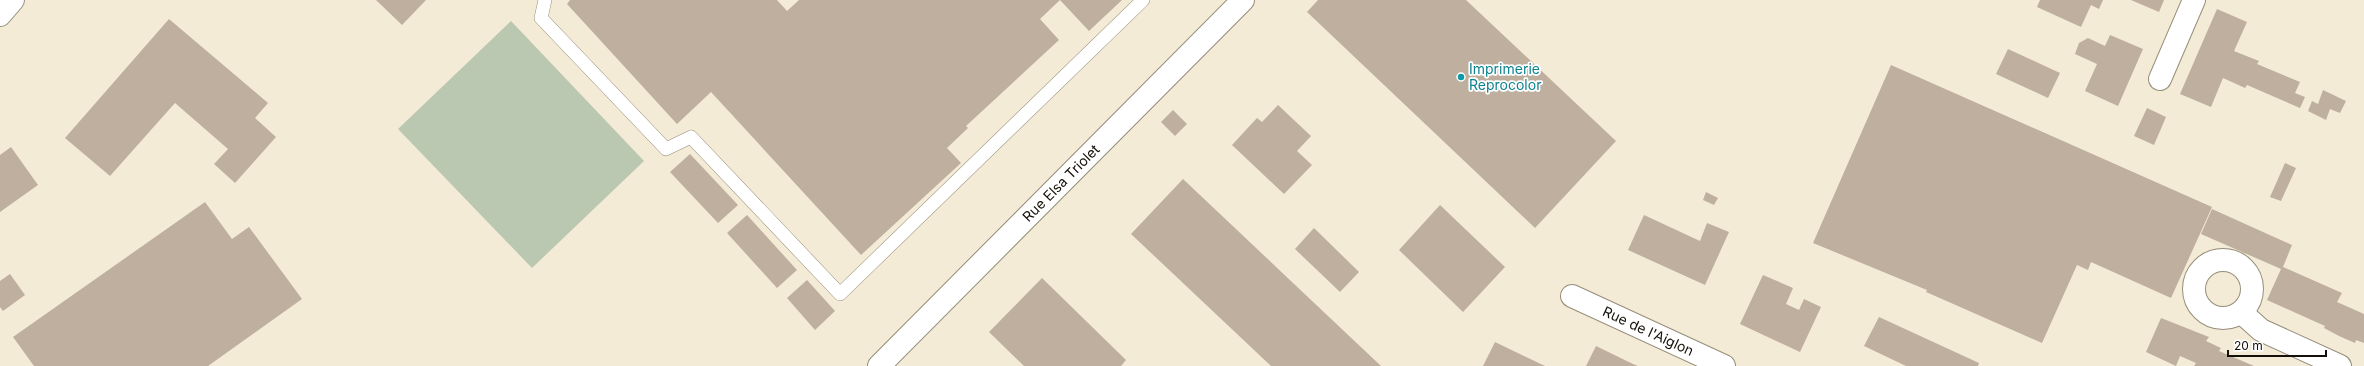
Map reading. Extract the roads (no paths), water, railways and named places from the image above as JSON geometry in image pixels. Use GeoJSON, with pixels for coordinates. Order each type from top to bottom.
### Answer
{"type":"FeatureCollection","features":[{"type":"Feature","properties":{"kind":"street"},"geometry":{"type":"LineString","coordinates":[[0,15],[13,0]]}},
{"type":"Feature","properties":{"kind":"street"},"geometry":{"type":"LineString","coordinates":[[2160,79],[2194,0]]}},
{"type":"Feature","properties":{"kind":"street","name":"Rue Elsa Triolet"},"geometry":{"type":"LineString","coordinates":[[879,366],[1239,1]]}},
{"type":"Feature","properties":{"kind":"street","name":"Rue de l'Aiglon"},"geometry":{"type":"LineString","coordinates":[[1572,296],[1724,366]]}},
{"type":"Feature","properties":{"kind":"street"},"geometry":{"type":"LineString","coordinates":[[2242,313],[2261,330],[2340,366]]}},
{"type":"Feature","properties":{"kind":"lane"},"geometry":{"type":"LineString","coordinates":[[545,0],[541,18],[666,149],[691,137],[840,294],[1143,0]]}},
{"type":"Feature","properties":{"kind":"place","name":"Imprimerie Reprocolor"},"geometry":{"type":"Point","coordinates":[1461,77]}}]}
